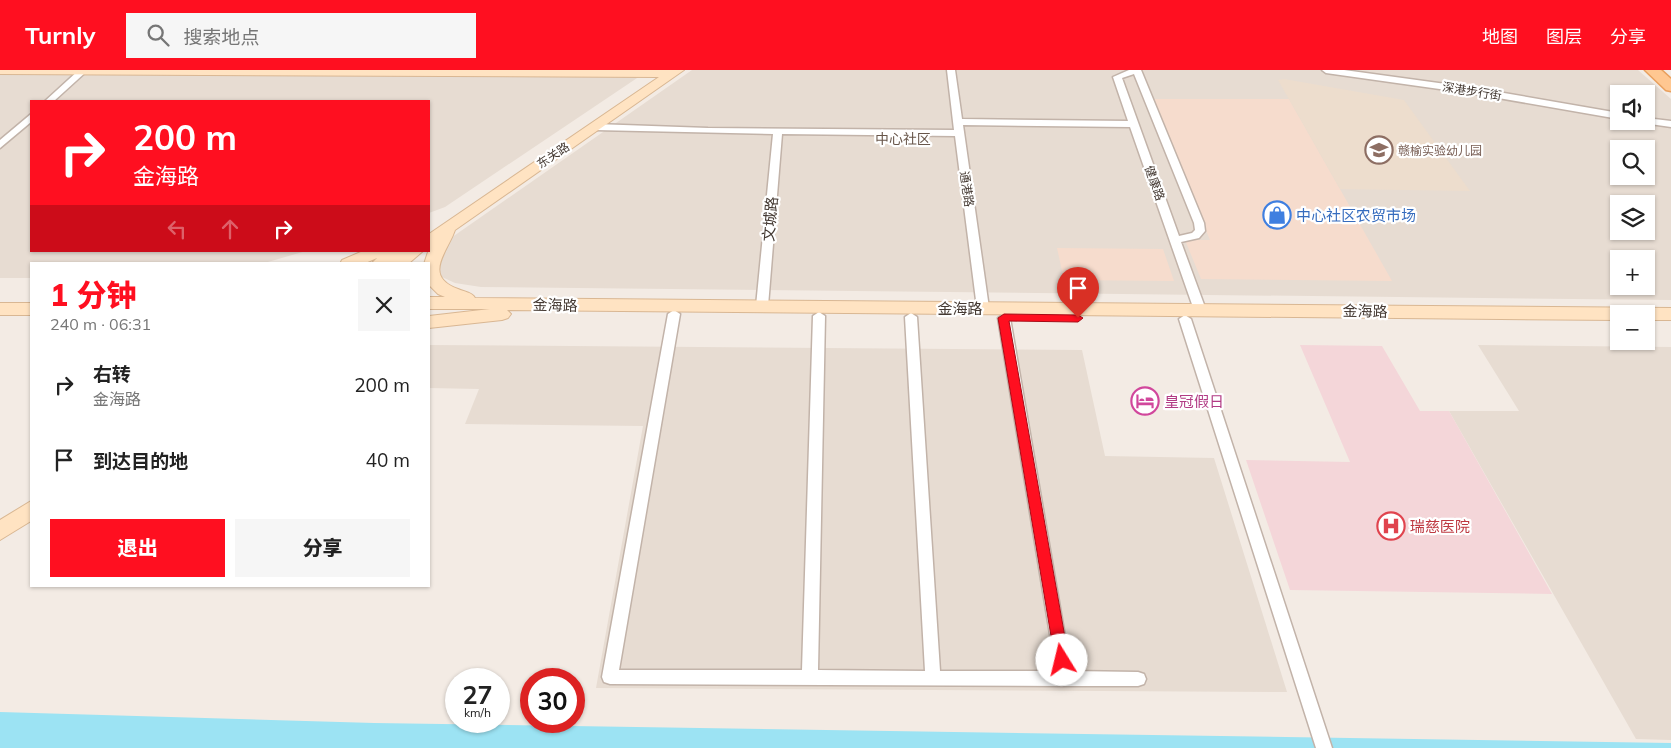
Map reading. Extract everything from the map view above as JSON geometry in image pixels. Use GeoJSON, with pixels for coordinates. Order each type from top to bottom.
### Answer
{"type":"FeatureCollection","features":[{"type":"Feature","properties":{"kind":"main road","name":"东关路"},"geometry":{"type":"LineString","coordinates":[[450,220],[678,70]]}},
{"type":"Feature","properties":{"kind":"main road"},"geometry":{"type":"LineString","coordinates":[[1652,70],[1671,87]]}},
{"type":"Feature","properties":{"kind":"main road"},"geometry":{"type":"LineString","coordinates":[[1663,70],[1671,77]]}},
{"type":"Feature","properties":{"kind":"main road","name":"东关路"},"geometry":{"type":"LineString","coordinates":[[430,240],[450,220],[664,71]]}},
{"type":"Feature","properties":{"kind":"main road"},"geometry":{"type":"LineString","coordinates":[[430,228],[450,220]]}},
{"type":"Feature","properties":{"kind":"main road"},"geometry":{"type":"LineString","coordinates":[[353,262],[376,252]]}},
{"type":"Feature","properties":{"kind":"main road"},"geometry":{"type":"LineString","coordinates":[[0,298],[30,298]]}},
{"type":"Feature","properties":{"kind":"main road","name":"金海路"},"geometry":{"type":"LineString","coordinates":[[430,302],[1671,314]]}},
{"type":"Feature","properties":{"kind":"main road"},"geometry":{"type":"LineString","coordinates":[[0,309],[30,309]]}},
{"type":"Feature","properties":{"kind":"main road","name":"金海路"},"geometry":{"type":"LineString","coordinates":[[430,312],[1610,323]]}},
{"type":"Feature","properties":{"kind":"main road"},"geometry":{"type":"LineString","coordinates":[[430,322],[511,313]]}},
{"type":"Feature","properties":{"kind":"main road"},"geometry":{"type":"LineString","coordinates":[[1655,324],[1671,324]]}},
{"type":"Feature","properties":{"kind":"main road"},"geometry":{"type":"LineString","coordinates":[[0,531],[30,511]]}},
{"type":"Feature","properties":{"kind":"street"},"geometry":{"type":"LineString","coordinates":[[0,70],[664,71]]}},
{"type":"Feature","properties":{"kind":"street","name":"通港路"},"geometry":{"type":"LineString","coordinates":[[951,70],[983,308]]}},
{"type":"Feature","properties":{"kind":"street"},"geometry":{"type":"LineString","coordinates":[[1137,70],[1199,223],[1200,232],[1194,236],[1175,240]]}},
{"type":"Feature","properties":{"kind":"street","name":"健康路"},"geometry":{"type":"LineString","coordinates":[[1137,70],[1117,77],[1200,310]]}},
{"type":"Feature","properties":{"kind":"street","name":"深港步行街"},"geometry":{"type":"LineString","coordinates":[[1326,70],[1475,91],[1610,114]]}},
{"type":"Feature","properties":{"kind":"street"},"geometry":{"type":"LineString","coordinates":[[50,100],[82,71]]}},
{"type":"Feature","properties":{"kind":"street"},"geometry":{"type":"LineString","coordinates":[[0,145],[30,118]]}},
{"type":"Feature","properties":{"kind":"street"},"geometry":{"type":"LineString","coordinates":[[1655,122],[1671,124]]}},
{"type":"Feature","properties":{"kind":"street"},"geometry":{"type":"LineString","coordinates":[[594,127],[778,132],[1134,124]]}},
{"type":"Feature","properties":{"kind":"street","name":"文城路"},"geometry":{"type":"LineString","coordinates":[[762,306],[778,132]]}},
{"type":"Feature","properties":{"kind":"street"},"geometry":{"type":"LineString","coordinates":[[450,220],[431,259],[432,276],[444,290],[485,304]]}},
{"type":"Feature","properties":{"kind":"street"},"geometry":{"type":"LineString","coordinates":[[381,262],[396,252]]}},
{"type":"Feature","properties":{"kind":"street"},"geometry":{"type":"LineString","coordinates":[[400,262],[413,252]]}},
{"type":"Feature","properties":{"kind":"street"},"geometry":{"type":"LineString","coordinates":[[674,314],[610,677],[1138,679]]}},
{"type":"Feature","properties":{"kind":"street"},"geometry":{"type":"LineString","coordinates":[[810,678],[819,316]]}},
{"type":"Feature","properties":{"kind":"street"},"geometry":{"type":"LineString","coordinates":[[912,317],[933,678]]}},
{"type":"Feature","properties":{"kind":"street"},"geometry":{"type":"LineString","coordinates":[[1004,318],[1065,678]]}},
{"type":"Feature","properties":{"kind":"street"},"geometry":{"type":"LineString","coordinates":[[1184,319],[1324,748]]}},
{"type":"Feature","properties":{"kind":"street"},"geometry":{"type":"LineString","coordinates":[[0,518],[30,498]]}},
{"type":"Feature","properties":{"kind":"shaded area"},"geometry":{"type":"Polygon","coordinates":[[[0,70],[649,70],[445,207],[430,213],[430,100],[30,100],[30,252],[303,252],[268,262],[30,262],[30,278],[0,278],[0,70]]]}},
{"type":"Feature","properties":{"kind":"shaded area"},"geometry":{"type":"Polygon","coordinates":[[[692,70],[1638,70],[1671,99],[1671,300],[481,287],[455,283],[442,277],[437,272],[448,240],[692,70]]]}},
{"type":"Feature","properties":{"kind":"shaded area","name":"赣榆实验幼儿园"},"geometry":{"type":"Polygon","coordinates":[[[1284,79],[1404,100],[1470,191],[1340,189],[1278,80],[1284,79]]]}},
{"type":"Feature","properties":{"kind":"shaded area","name":"中心社区农贸市场"},"geometry":{"type":"Polygon","coordinates":[[[1152,99],[1289,99],[1392,281],[1201,279],[1185,240],[1210,240],[1152,99]]]}},
{"type":"Feature","properties":{"kind":"shaded area"},"geometry":{"type":"Polygon","coordinates":[[[1057,248],[1163,249],[1174,281],[1064,280],[1057,248]]]}},
{"type":"Feature","properties":{"kind":"shaded area"},"geometry":{"type":"Polygon","coordinates":[[[430,345],[1082,350],[1105,456],[1214,458],[1287,692],[596,688],[643,426],[465,424],[479,389],[430,388],[430,345]]]}},
{"type":"Feature","properties":{"kind":"shaded area","name":"瑞慈医院"},"geometry":{"type":"Polygon","coordinates":[[[1300,345],[1382,346],[1420,411],[1449,411],[1552,594],[1290,590],[1246,460],[1350,462],[1300,345]]]}},
{"type":"Feature","properties":{"kind":"shaded area"},"geometry":{"type":"Polygon","coordinates":[[[1478,345],[1610,346],[1610,350],[1655,350],[1655,347],[1671,347],[1671,740],[1636,739],[1449,411],[1519,411],[1478,345]]]}},
{"type":"Feature","properties":{"kind":"water"},"geometry":{"type":"Polygon","coordinates":[[[0,712],[445,724],[445,733],[510,733],[510,725],[520,725],[520,733],[585,733],[585,726],[1671,743],[1671,748],[0,748],[0,712]]]}},
{"type":"Feature","properties":{"kind":"place","name":"赣榆实验幼儿园"},"geometry":{"type":"Point","coordinates":[1379,150]}},
{"type":"Feature","properties":{"kind":"place","name":"中心社区农贸市场"},"geometry":{"type":"Point","coordinates":[1277,215]}},
{"type":"Feature","properties":{"kind":"place","name":"皇冠假日"},"geometry":{"type":"Point","coordinates":[1145,401]}},
{"type":"Feature","properties":{"kind":"place","name":"瑞慈医院"},"geometry":{"type":"Point","coordinates":[1391,526]}},
{"type":"Feature","properties":{"kind":"district","name":"中心社区"},"geometry":{"type":"Point","coordinates":[903,139]}},
{"type":"Feature","properties":{"kind":"route"},"geometry":{"type":"LineString","coordinates":[[1062,660],[1004,318],[1078,318]]}}]}
